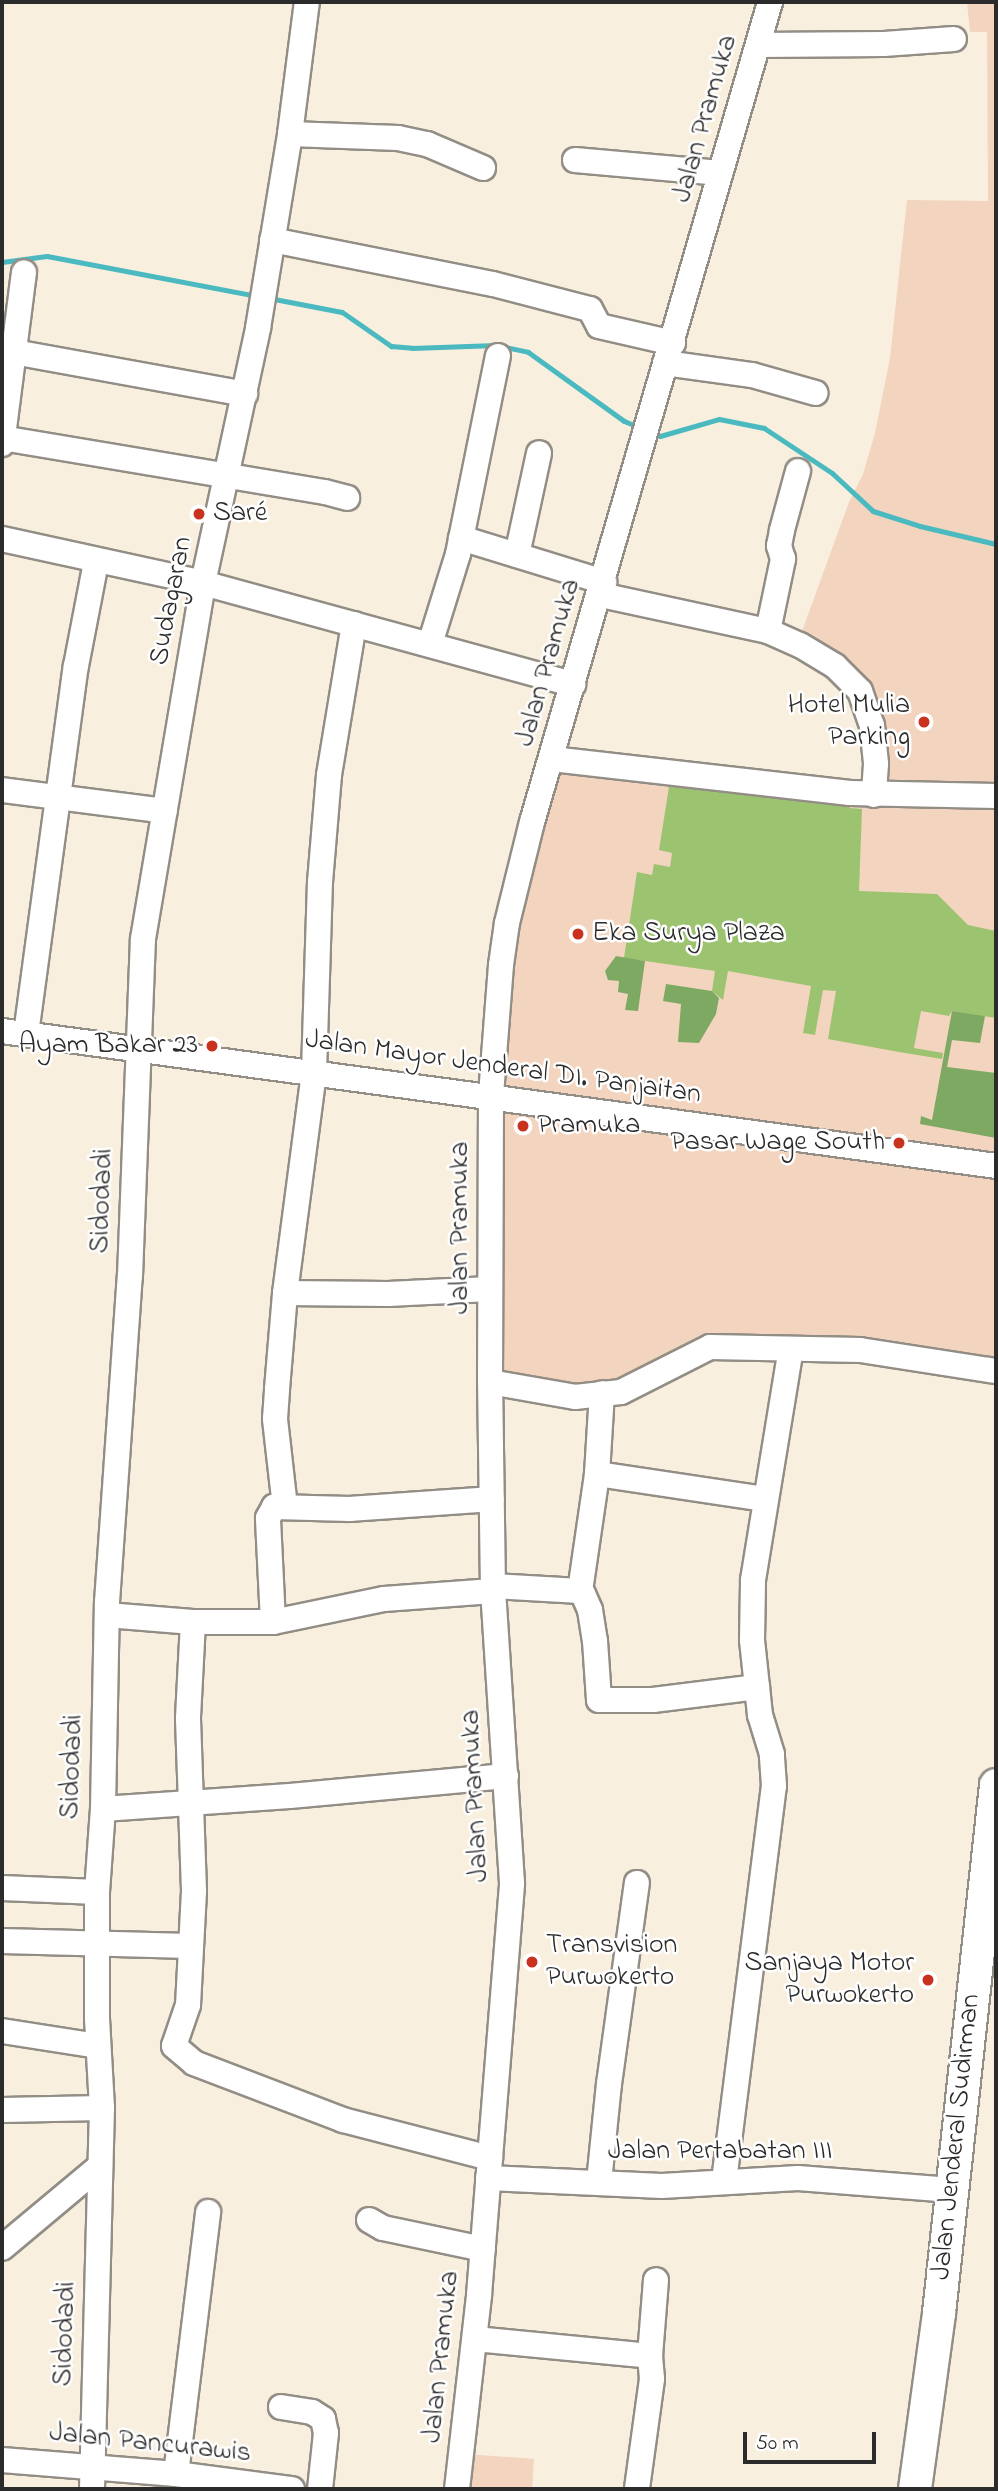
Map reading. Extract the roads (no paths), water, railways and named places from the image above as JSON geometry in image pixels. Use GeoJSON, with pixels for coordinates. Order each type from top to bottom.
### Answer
{"type":"FeatureCollection","features":[{"type":"Feature","properties":{"kind":"main road","name":"Jalan Jenderal Sudirman"},"geometry":{"type":"LineString","coordinates":[[915,2489],[990,1895],[996,1785]]}},
{"type":"Feature","properties":{"kind":"street","name":"Sudagaran"},"geometry":{"type":"LineString","coordinates":[[137,1048],[143,939],[203,583],[258,328],[290,134],[307,2]]}},
{"type":"Feature","properties":{"kind":"street","name":"Jalan Pramuka"},"geometry":{"type":"LineString","coordinates":[[457,2489],[475,2339],[512,1883],[493,1588],[490,1382],[491,1095],[507,923],[650,413],[771,2]]}},
{"type":"Feature","properties":{"kind":"street"},"geometry":{"type":"LineString","coordinates":[[758,45],[884,44],[954,39]]}},
{"type":"Feature","properties":{"kind":"street"},"geometry":{"type":"LineString","coordinates":[[290,134],[398,138],[427,144],[483,167]]}},
{"type":"Feature","properties":{"kind":"street"},"geometry":{"type":"LineString","coordinates":[[575,160],[720,173]]}},
{"type":"Feature","properties":{"kind":"street"},"geometry":{"type":"LineString","coordinates":[[272,240],[493,284],[590,309],[599,326],[669,353],[815,393]]}},
{"type":"Feature","properties":{"kind":"street"},"geometry":{"type":"LineString","coordinates":[[24,272],[2,440],[299,487],[347,498]]}},
{"type":"Feature","properties":{"kind":"street"},"geometry":{"type":"LineString","coordinates":[[14,352],[244,394]]}},
{"type":"Feature","properties":{"kind":"street"},"geometry":{"type":"LineString","coordinates":[[430,644],[461,538],[498,356]]}},
{"type":"Feature","properties":{"kind":"street"},"geometry":{"type":"LineString","coordinates":[[517,555],[539,453]]}},
{"type":"Feature","properties":{"kind":"street"},"geometry":{"type":"LineString","coordinates":[[768,631],[783,559],[779,546],[798,471]]}},
{"type":"Feature","properties":{"kind":"street"},"geometry":{"type":"LineString","coordinates":[[461,538],[517,555],[602,588],[768,631],[800,645],[835,666],[860,691],[872,724],[876,764],[874,794]]}},
{"type":"Feature","properties":{"kind":"street"},"geometry":{"type":"LineString","coordinates":[[2,539],[96,562],[203,583],[573,684]]}},
{"type":"Feature","properties":{"kind":"street"},"geometry":{"type":"LineString","coordinates":[[14,1032],[58,797],[76,666],[96,562]]}},
{"type":"Feature","properties":{"kind":"street"},"geometry":{"type":"LineString","coordinates":[[285,1507],[275,1419],[285,1293],[314,1072],[320,882],[329,775],[354,624]]}},
{"type":"Feature","properties":{"kind":"street"},"geometry":{"type":"LineString","coordinates":[[552,759],[735,782],[874,794],[996,796]]}},
{"type":"Feature","properties":{"kind":"street"},"geometry":{"type":"LineString","coordinates":[[2,790],[165,811]]}},
{"type":"Feature","properties":{"kind":"street","name":"Jalan Mayor Jenderal DI. Panjaitan"},"geometry":{"type":"LineString","coordinates":[[14,1032],[996,1166]]}},
{"type":"Feature","properties":{"kind":"street","name":"Sidodadi"},"geometry":{"type":"LineString","coordinates":[[92,2479],[102,2108],[98,2046],[97,1892],[103,1809],[107,1615],[131,1253],[137,1048]]}},
{"type":"Feature","properties":{"kind":"street"},"geometry":{"type":"LineString","coordinates":[[285,1293],[388,1294],[490,1289]]}},
{"type":"Feature","properties":{"kind":"street"},"geometry":{"type":"LineString","coordinates":[[490,1382],[575,1397],[621,1392],[710,1347],[860,1350],[996,1371]]}},
{"type":"Feature","properties":{"kind":"street"},"geometry":{"type":"LineString","coordinates":[[724,2181],[774,1786],[772,1754],[760,1715],[752,1640],[753,1580],[791,1349]]}},
{"type":"Feature","properties":{"kind":"street"},"geometry":{"type":"LineString","coordinates":[[602,1393],[597,1474],[580,1591],[590,1610],[594,1632],[599,1700],[653,1700],[757,1687]]}},
{"type":"Feature","properties":{"kind":"street"},"geometry":{"type":"LineString","coordinates":[[597,1474],[765,1499]]}},
{"type":"Feature","properties":{"kind":"street"},"geometry":{"type":"LineString","coordinates":[[273,1622],[268,1518],[274,1507],[350,1509],[492,1499]]}},
{"type":"Feature","properties":{"kind":"street"},"geometry":{"type":"LineString","coordinates":[[107,1615],[193,1622],[273,1622],[384,1599],[493,1588],[580,1591]]}},
{"type":"Feature","properties":{"kind":"street"},"geometry":{"type":"LineString","coordinates":[[2,1941],[190,1946],[194,1891],[188,1719],[193,1622]]}},
{"type":"Feature","properties":{"kind":"street"},"geometry":{"type":"LineString","coordinates":[[103,1809],[506,1776]]}},
{"type":"Feature","properties":{"kind":"street"},"geometry":{"type":"LineString","coordinates":[[599,2182],[609,2084],[637,1883]]}},
{"type":"Feature","properties":{"kind":"street"},"geometry":{"type":"LineString","coordinates":[[2,1888],[97,1892]]}},
{"type":"Feature","properties":{"kind":"street","name":"Jalan Pertabatan III"},"geometry":{"type":"LineString","coordinates":[[190,1946],[188,2005],[174,2038],[177,2052],[194,2063],[343,2120],[489,2168],[599,2182],[662,2186],[798,2178],[952,2190]]}},
{"type":"Feature","properties":{"kind":"street"},"geometry":{"type":"LineString","coordinates":[[2,2031],[98,2046]]}},
{"type":"Feature","properties":{"kind":"street"},"geometry":{"type":"LineString","coordinates":[[2,2110],[102,2108]]}},
{"type":"Feature","properties":{"kind":"street"},"geometry":{"type":"LineString","coordinates":[[2,2248],[100,2166]]}},
{"type":"Feature","properties":{"kind":"street"},"geometry":{"type":"LineString","coordinates":[[176,2474],[208,2212]]}},
{"type":"Feature","properties":{"kind":"street"},"geometry":{"type":"LineString","coordinates":[[369,2220],[383,2228],[483,2249]]}},
{"type":"Feature","properties":{"kind":"street"},"geometry":{"type":"LineString","coordinates":[[637,2489],[652,2378],[650,2356],[656,2280]]}},
{"type":"Feature","properties":{"kind":"street"},"geometry":{"type":"LineString","coordinates":[[475,2339],[650,2356]]}},
{"type":"Feature","properties":{"kind":"street"},"geometry":{"type":"LineString","coordinates":[[281,2407],[312,2412],[323,2419],[326,2433],[320,2489]]}},
{"type":"Feature","properties":{"kind":"street","name":"Jalan Pancurawis"},"geometry":{"type":"LineString","coordinates":[[2,2460],[92,2479],[176,2474],[287,2489]]}},
{"type":"Feature","properties":{"kind":"waterway"},"geometry":{"type":"LineString","coordinates":[[2,262],[47,256],[256,296]]}},
{"type":"Feature","properties":{"kind":"waterway"},"geometry":{"type":"LineString","coordinates":[[269,298],[342,312],[391,346],[412,348],[496,345],[528,352],[624,421],[639,427]]}},
{"type":"Feature","properties":{"kind":"waterway"},"geometry":{"type":"LineString","coordinates":[[651,432],[660,436],[719,419],[764,428],[832,473],[873,511],[920,526],[996,544]]}},
{"type":"Feature","properties":{"kind":"place","name":"Saré"},"geometry":{"type":"Point","coordinates":[199,514]}},
{"type":"Feature","properties":{"kind":"place","name":"Hotel Mulia Parking"},"geometry":{"type":"Point","coordinates":[924,722]}},
{"type":"Feature","properties":{"kind":"place","name":"Eka Surya Plaza"},"geometry":{"type":"Point","coordinates":[578,934]}},
{"type":"Feature","properties":{"kind":"place","name":"Ayam Bakar 23"},"geometry":{"type":"Point","coordinates":[212,1046]}},
{"type":"Feature","properties":{"kind":"place","name":"Pramuka"},"geometry":{"type":"Point","coordinates":[523,1126]}},
{"type":"Feature","properties":{"kind":"place","name":"Pasar Wage South"},"geometry":{"type":"Point","coordinates":[899,1143]}},
{"type":"Feature","properties":{"kind":"place","name":"Transvision Purwokerto"},"geometry":{"type":"Point","coordinates":[532,1962]}},
{"type":"Feature","properties":{"kind":"place","name":"Sanjaya Motor Purwokerto"},"geometry":{"type":"Point","coordinates":[928,1980]}}]}
